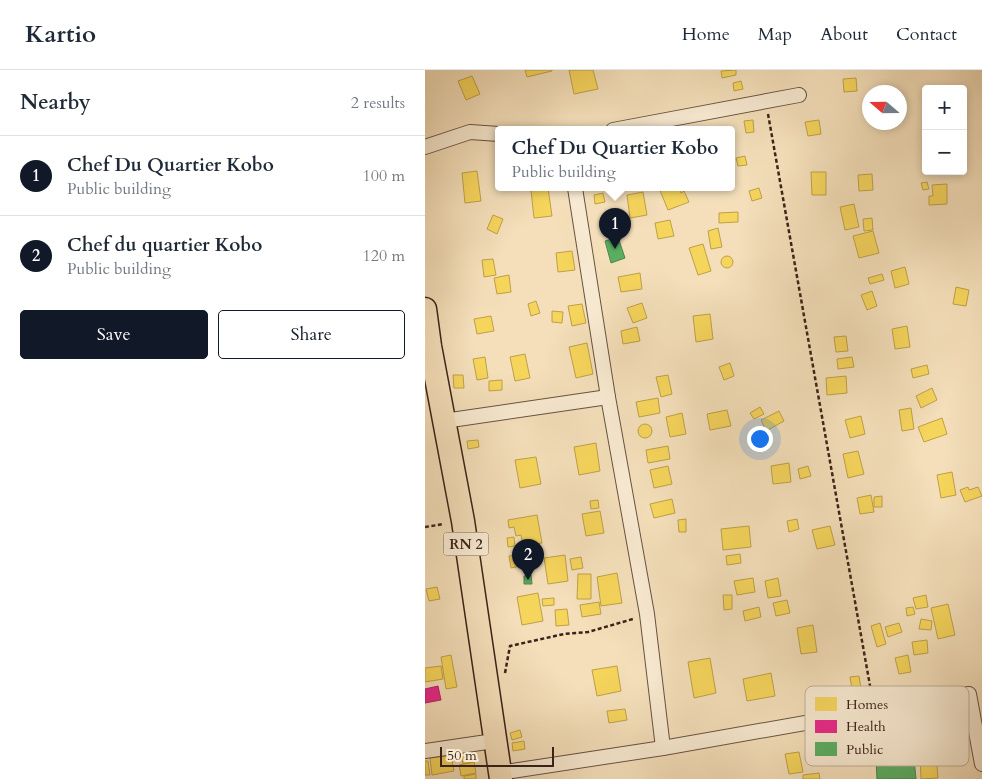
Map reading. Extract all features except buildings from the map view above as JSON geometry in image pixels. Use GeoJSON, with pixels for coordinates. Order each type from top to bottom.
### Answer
{"type":"FeatureCollection","features":[{"type":"Feature","properties":{"kind":"main road","name":"RN 2"},"geometry":{"type":"LineString","coordinates":[[425,309],[463,521],[500,776]]}},
{"type":"Feature","properties":{"kind":"street"},"geometry":{"type":"LineString","coordinates":[[633,126],[799,95]]}},
{"type":"Feature","properties":{"kind":"street"},"geometry":{"type":"LineString","coordinates":[[425,147],[470,132],[495,134]]}},
{"type":"Feature","properties":{"kind":"street"},"geometry":{"type":"LineString","coordinates":[[575,191],[608,398],[647,614],[663,748]]}},
{"type":"Feature","properties":{"kind":"street"},"geometry":{"type":"LineString","coordinates":[[444,421],[608,398]]}},
{"type":"Feature","properties":{"kind":"street"},"geometry":{"type":"LineString","coordinates":[[976,691],[982,764]]}},
{"type":"Feature","properties":{"kind":"street"},"geometry":{"type":"LineString","coordinates":[[500,776],[805,723]]}},
{"type":"Feature","properties":{"kind":"street"},"geometry":{"type":"LineString","coordinates":[[425,751],[494,741]]}},
{"type":"Feature","properties":{"kind":"path"},"geometry":{"type":"LineString","coordinates":[[765,100],[871,686]]}},
{"type":"Feature","properties":{"kind":"path"},"geometry":{"type":"LineString","coordinates":[[505,674],[510,646],[565,634],[588,632],[647,614]]}},
{"type":"Feature","properties":{"kind":"place","name":"Chef Du Quartier Kobo"},"geometry":{"type":"Point","coordinates":[615,249]}},
{"type":"Feature","properties":{"kind":"place","name":"Chef du quartier Kobo"},"geometry":{"type":"Point","coordinates":[528,580]}}]}
